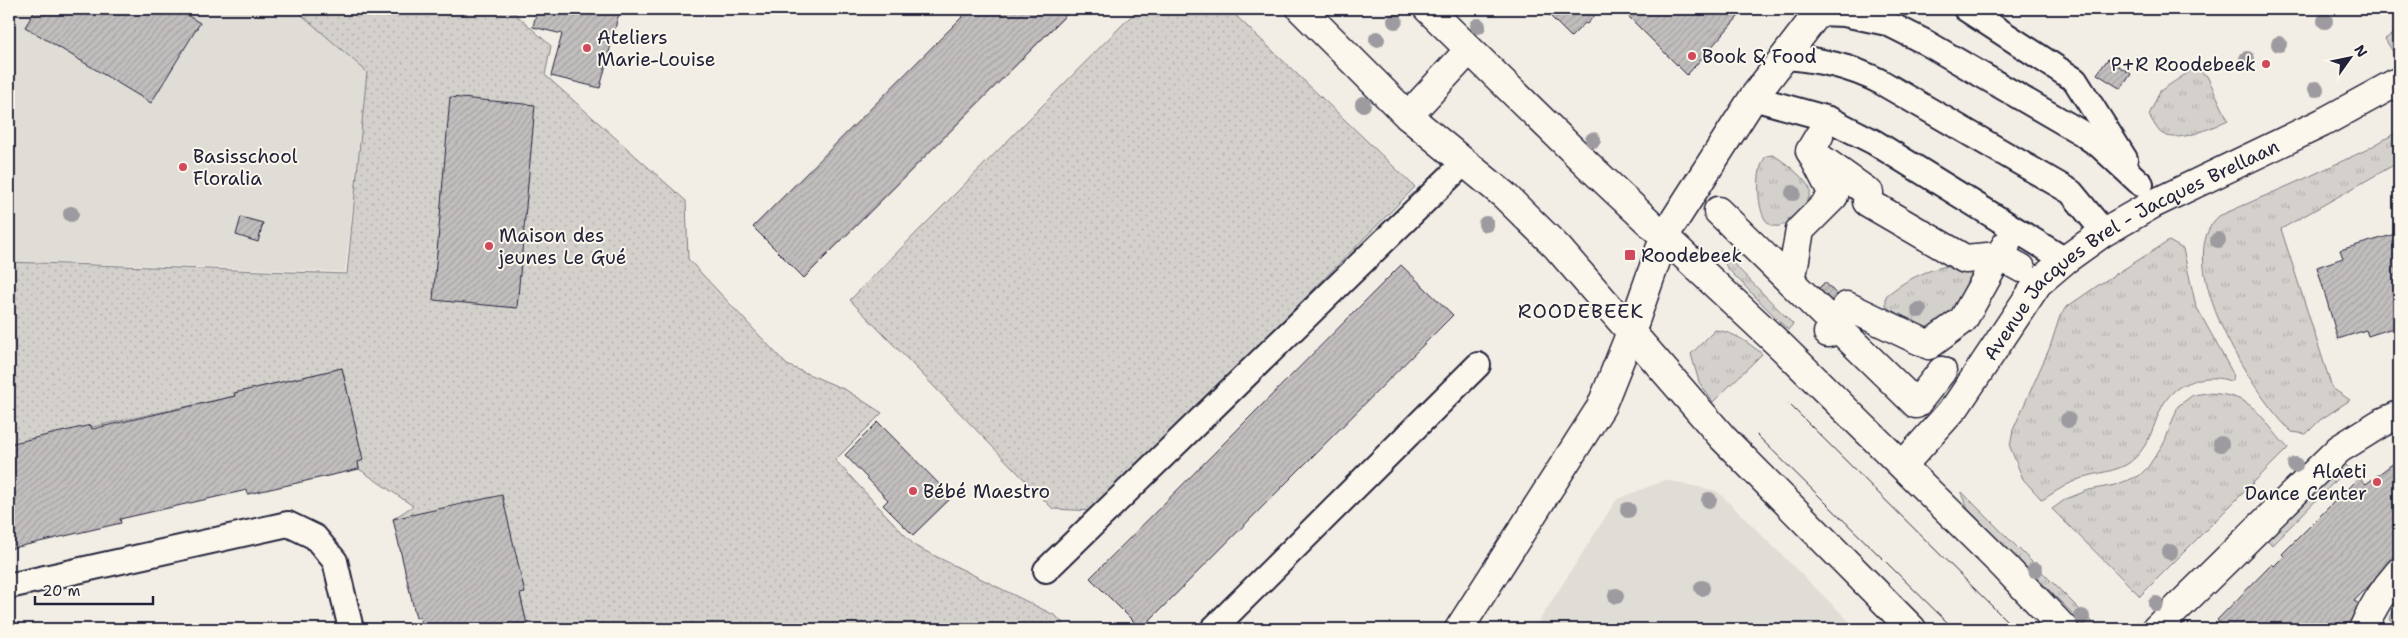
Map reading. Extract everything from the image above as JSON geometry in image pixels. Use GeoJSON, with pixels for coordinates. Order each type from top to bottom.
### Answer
{"type":"FeatureCollection","features":[{"type":"Feature","properties":{"kind":"street"},"geometry":{"type":"LineString","coordinates":[[1301,9],[1408,116],[1504,195],[1557,247],[1723,438],[1912,629]]}},
{"type":"Feature","properties":{"kind":"street"},"geometry":{"type":"LineString","coordinates":[[1428,9],[1588,166],[1665,235],[1903,465],[2064,629]]}},
{"type":"Feature","properties":{"kind":"street"},"geometry":{"type":"LineString","coordinates":[[1459,629],[1601,408],[1631,332],[1665,235],[1753,98],[1820,11]]}},
{"type":"Feature","properties":{"kind":"street"},"geometry":{"type":"LineString","coordinates":[[1408,116],[1469,50]]}},
{"type":"Feature","properties":{"kind":"street","name":"Avenue Jacques Brel - Jacques Brellaan"},"geometry":{"type":"LineString","coordinates":[[1903,465],[1956,406],[2038,283],[2065,260],[2104,232],[2147,194],[2322,124],[2399,81]]}},
{"type":"Feature","properties":{"kind":"street"},"geometry":{"type":"LineString","coordinates":[[1791,282],[1795,235],[1834,196],[1815,143],[1871,187],[1867,202],[1966,259],[2008,264],[1963,320],[1929,345],[1847,306],[1838,316],[1832,329]]}},
{"type":"Feature","properties":{"kind":"street"},"geometry":{"type":"LineString","coordinates":[[1718,211],[1791,282],[1832,329],[1916,404],[1942,371]]}},
{"type":"Feature","properties":{"kind":"street"},"geometry":{"type":"LineString","coordinates":[[2156,629],[2339,449],[2381,422],[2399,415]]}},
{"type":"Feature","properties":{"kind":"street"},"geometry":{"type":"LineString","coordinates":[[2363,629],[2371,610],[2384,589],[2399,572]]}},
{"type":"Feature","properties":{"kind":"lane"},"geometry":{"type":"LineString","coordinates":[[1966,9],[2075,80],[2147,194]]}},
{"type":"Feature","properties":{"kind":"lane"},"geometry":{"type":"LineString","coordinates":[[1820,11],[1887,23],[1925,42],[2080,132],[2100,146],[2147,194]]}},
{"type":"Feature","properties":{"kind":"lane"},"geometry":{"type":"LineString","coordinates":[[1786,57],[1821,60],[1858,70],[1881,82],[2071,192],[2104,232]]}},
{"type":"Feature","properties":{"kind":"lane"},"geometry":{"type":"LineString","coordinates":[[1753,98],[1829,119],[1852,130],[2065,260]]}},
{"type":"Feature","properties":{"kind":"lane"},"geometry":{"type":"LineString","coordinates":[[1046,570],[1465,162]]}},
{"type":"Feature","properties":{"kind":"lane"},"geometry":{"type":"LineString","coordinates":[[1213,629],[1478,365]]}},
{"type":"Feature","properties":{"kind":"lane"},"geometry":{"type":"LineString","coordinates":[[9,586],[288,524],[315,537],[336,561],[351,629]]}},
{"type":"Feature","properties":{"kind":"shaded area","name":"Basisschool Floralia"},"geometry":{"type":"Polygon","coordinates":[[[9,9],[295,9],[367,72],[345,272],[9,261],[9,9]]]}},
{"type":"Feature","properties":{"kind":"shaded area"},"geometry":{"type":"Polygon","coordinates":[[[1666,480],[1717,491],[1857,629],[1534,629],[1617,499],[1666,480]]]}},
{"type":"Feature","properties":{"kind":"green space"},"geometry":{"type":"Polygon","coordinates":[[[295,9],[510,9],[551,46],[545,75],[686,201],[688,259],[787,365],[846,390],[882,413],[835,460],[915,546],[1056,616],[1069,629],[528,629],[520,594],[393,519],[413,506],[359,469],[358,462],[363,460],[342,368],[235,393],[235,396],[9,445],[9,262],[347,274],[367,72],[295,9]]]}},
{"type":"Feature","properties":{"kind":"green space"},"geometry":{"type":"Polygon","coordinates":[[[1138,9],[1229,9],[1415,187],[1094,511],[1053,509],[850,300],[1138,9]]]}},
{"type":"Feature","properties":{"kind":"green space"},"geometry":{"type":"Polygon","coordinates":[[[2399,30],[2399,59],[2398,60],[2385,39],[2399,30]]]}},
{"type":"Feature","properties":{"kind":"green space"},"geometry":{"type":"Polygon","coordinates":[[[2195,68],[2207,76],[2228,120],[2194,134],[2175,137],[2167,136],[2160,132],[2149,115],[2160,91],[2195,68]]]}},
{"type":"Feature","properties":{"kind":"green space"},"geometry":{"type":"Polygon","coordinates":[[[2399,131],[2399,162],[2281,229],[2332,388],[2350,400],[2320,420],[2306,434],[2292,432],[2276,415],[2258,390],[2239,361],[2223,328],[2210,295],[2204,264],[2206,237],[2219,216],[2366,150],[2399,131]]]}},
{"type":"Feature","properties":{"kind":"green space"},"geometry":{"type":"Polygon","coordinates":[[[1773,155],[1794,170],[1810,189],[1805,205],[1798,214],[1789,222],[1779,226],[1770,225],[1763,216],[1759,197],[1761,165],[1766,156],[1773,155]]]}},
{"type":"Feature","properties":{"kind":"green space"},"geometry":{"type":"Polygon","coordinates":[[[2169,241],[2183,249],[2196,306],[2232,372],[2233,379],[2230,381],[2204,378],[2181,386],[2170,395],[2163,405],[2140,453],[2129,463],[2077,480],[2042,500],[2023,479],[2010,447],[2013,430],[2050,347],[2060,316],[2068,306],[2169,241]]]}},
{"type":"Feature","properties":{"kind":"green space"},"geometry":{"type":"Polygon","coordinates":[[[1720,250],[1793,324],[1788,330],[1727,268],[1720,250]]]}},
{"type":"Feature","properties":{"kind":"green space"},"geometry":{"type":"Polygon","coordinates":[[[1962,264],[1971,269],[1969,284],[1959,302],[1936,332],[1902,319],[1886,305],[1886,296],[1912,278],[1941,267],[1962,264]]]}},
{"type":"Feature","properties":{"kind":"green space"},"geometry":{"type":"Polygon","coordinates":[[[1715,330],[1735,336],[1762,354],[1713,402],[1699,382],[1691,354],[1715,330]]]}},
{"type":"Feature","properties":{"kind":"green space"},"geometry":{"type":"Polygon","coordinates":[[[2207,393],[2236,398],[2255,409],[2288,448],[2140,596],[2052,509],[2066,499],[2089,490],[2115,485],[2139,476],[2148,467],[2165,441],[2178,406],[2193,395],[2207,393]]]}},
{"type":"Feature","properties":{"kind":"green space"},"geometry":{"type":"Polygon","coordinates":[[[2343,463],[2348,468],[2272,545],[2265,537],[2343,463]]]}},
{"type":"Feature","properties":{"kind":"green space"},"geometry":{"type":"Polygon","coordinates":[[[1962,492],[2099,629],[2088,629],[1968,509],[1962,492]]]}},
{"type":"Feature","properties":{"kind":"green space"},"geometry":{"type":"Polygon","coordinates":[[[2399,603],[2399,624],[2389,619],[2399,603]]]}},
{"type":"Feature","properties":{"kind":"building"},"geometry":{"type":"Polygon","coordinates":[[[36,9],[177,9],[200,23],[151,103],[25,27],[36,9]]]}},
{"type":"Feature","properties":{"kind":"building"},"geometry":{"type":"Polygon","coordinates":[[[537,9],[620,9],[600,88],[551,76],[562,34],[533,27],[537,9]]]}},
{"type":"Feature","properties":{"kind":"building"},"geometry":{"type":"Polygon","coordinates":[[[970,9],[1072,9],[804,278],[753,227],[970,9]]]}},
{"type":"Feature","properties":{"kind":"building"},"geometry":{"type":"Polygon","coordinates":[[[1543,9],[1600,9],[1587,24],[1585,23],[1571,37],[1543,9]]]}},
{"type":"Feature","properties":{"kind":"building"},"geometry":{"type":"Polygon","coordinates":[[[1621,9],[1745,9],[1687,75],[1621,9]]]}},
{"type":"Feature","properties":{"kind":"building"},"geometry":{"type":"Polygon","coordinates":[[[2108,59],[2131,74],[2121,89],[2097,74],[2108,59]]]}},
{"type":"Feature","properties":{"kind":"building"},"geometry":{"type":"Polygon","coordinates":[[[450,97],[535,105],[517,308],[433,300],[450,97]]]}},
{"type":"Feature","properties":{"kind":"building"},"geometry":{"type":"Polygon","coordinates":[[[241,217],[263,223],[258,242],[236,235],[241,217]]]}},
{"type":"Feature","properties":{"kind":"building"},"geometry":{"type":"Polygon","coordinates":[[[2399,233],[2399,326],[2368,336],[2366,330],[2338,339],[2317,267],[2343,258],[2340,250],[2399,233]]]}},
{"type":"Feature","properties":{"kind":"building"},"geometry":{"type":"Polygon","coordinates":[[[1401,265],[1453,315],[1141,629],[1090,578],[1401,265]]]}},
{"type":"Feature","properties":{"kind":"building"},"geometry":{"type":"Polygon","coordinates":[[[1825,282],[1839,297],[1824,312],[1810,297],[1825,282]]]}},
{"type":"Feature","properties":{"kind":"building"},"geometry":{"type":"Polygon","coordinates":[[[342,368],[363,460],[358,462],[359,469],[248,494],[247,490],[120,519],[121,523],[9,549],[9,444],[91,425],[92,429],[235,396],[234,393],[342,368]]]}},
{"type":"Feature","properties":{"kind":"building"},"geometry":{"type":"Polygon","coordinates":[[[878,422],[952,497],[913,535],[883,505],[888,500],[845,455],[878,422]]]}},
{"type":"Feature","properties":{"kind":"building"},"geometry":{"type":"Polygon","coordinates":[[[2399,459],[2399,555],[2354,601],[2363,606],[2352,629],[2227,629],[2217,620],[2272,564],[2274,566],[2284,556],[2282,554],[2359,477],[2366,484],[2399,459]]]}},
{"type":"Feature","properties":{"kind":"building"},"geometry":{"type":"Polygon","coordinates":[[[502,495],[525,593],[520,594],[528,629],[423,629],[420,617],[416,618],[393,519],[502,495]]]}},
{"type":"Feature","properties":{"kind":"tram line"},"geometry":{"type":"LineString","coordinates":[[1789,404],[2015,629]]}},
{"type":"Feature","properties":{"kind":"tram line"},"geometry":{"type":"LineString","coordinates":[[1757,435],[1954,629]]}},
{"type":"Feature","properties":{"kind":"place","name":"Ateliers Marie-Louise"},"geometry":{"type":"Point","coordinates":[587,48]}},
{"type":"Feature","properties":{"kind":"place","name":"Book & Food"},"geometry":{"type":"Point","coordinates":[1692,56]}},
{"type":"Feature","properties":{"kind":"place","name":"P+R Roodebeek"},"geometry":{"type":"Point","coordinates":[2266,64]}},
{"type":"Feature","properties":{"kind":"place","name":"Basisschool Floralia"},"geometry":{"type":"Point","coordinates":[183,167]}},
{"type":"Feature","properties":{"kind":"place","name":"Maison des jeunes Le Gué"},"geometry":{"type":"Point","coordinates":[489,246]}},
{"type":"Feature","properties":{"kind":"place","name":"Roodebeek"},"geometry":{"type":"Point","coordinates":[1630,255]}},
{"type":"Feature","properties":{"kind":"place","name":"Alaeti Dance Center"},"geometry":{"type":"Point","coordinates":[2377,482]}},
{"type":"Feature","properties":{"kind":"place","name":"Bébé Maestro"},"geometry":{"type":"Point","coordinates":[913,491]}},
{"type":"Feature","properties":{"kind":"district","name":"ROODEBEEK"},"geometry":{"type":"Point","coordinates":[1581,311]}}]}
